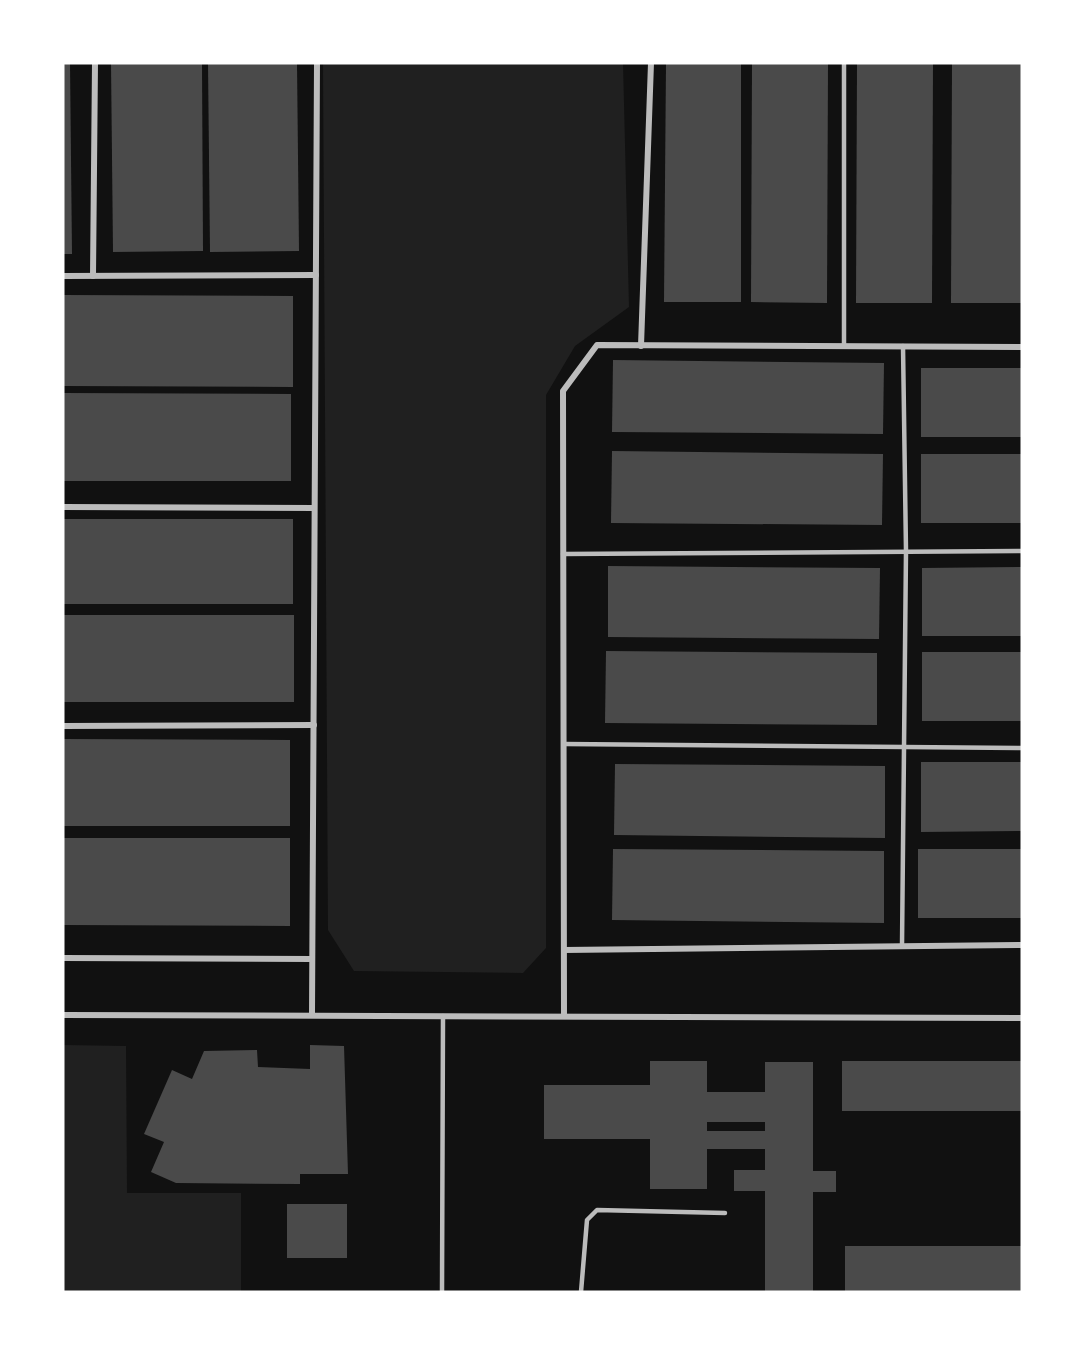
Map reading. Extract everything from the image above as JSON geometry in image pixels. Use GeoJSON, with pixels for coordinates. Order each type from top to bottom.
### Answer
{"type":"FeatureCollection","features":[{"type":"Feature","properties":{"kind":"street"},"geometry":{"type":"LineString","coordinates":[[93,276],[95,63]]}},
{"type":"Feature","properties":{"kind":"street"},"geometry":{"type":"LineString","coordinates":[[312,1016],[317,63]]}},
{"type":"Feature","properties":{"kind":"street"},"geometry":{"type":"LineString","coordinates":[[641,345],[651,63]]}},
{"type":"Feature","properties":{"kind":"street"},"geometry":{"type":"LineString","coordinates":[[63,276],[316,274]]}},
{"type":"Feature","properties":{"kind":"street"},"geometry":{"type":"LineString","coordinates":[[564,1016],[563,391],[597,345],[1022,347]]}},
{"type":"Feature","properties":{"kind":"street"},"geometry":{"type":"LineString","coordinates":[[63,507],[314,508]]}},
{"type":"Feature","properties":{"kind":"street"},"geometry":{"type":"LineString","coordinates":[[63,726],[314,725]]}},
{"type":"Feature","properties":{"kind":"street"},"geometry":{"type":"LineString","coordinates":[[564,950],[1022,945]]}},
{"type":"Feature","properties":{"kind":"street"},"geometry":{"type":"LineString","coordinates":[[63,958],[312,959]]}},
{"type":"Feature","properties":{"kind":"street"},"geometry":{"type":"LineString","coordinates":[[63,1014],[1022,1018]]}},
{"type":"Feature","properties":{"kind":"lane"},"geometry":{"type":"LineString","coordinates":[[844,63],[844,346]]}},
{"type":"Feature","properties":{"kind":"lane"},"geometry":{"type":"LineString","coordinates":[[902,946],[906,551],[903,346]]}},
{"type":"Feature","properties":{"kind":"lane"},"geometry":{"type":"LineString","coordinates":[[563,554],[1022,551]]}},
{"type":"Feature","properties":{"kind":"lane"},"geometry":{"type":"LineString","coordinates":[[564,744],[1022,748]]}},
{"type":"Feature","properties":{"kind":"lane"},"geometry":{"type":"LineString","coordinates":[[442,1292],[443,1016]]}},
{"type":"Feature","properties":{"kind":"lane"},"geometry":{"type":"LineString","coordinates":[[581,1292],[587,1220],[597,1210],[725,1213]]}},
{"type":"Feature","properties":{"kind":"shaded area"},"geometry":{"type":"Polygon","coordinates":[[[323,63],[623,63],[629,307],[575,346],[546,395],[546,948],[523,973],[354,971],[328,930],[323,63]]]}},
{"type":"Feature","properties":{"kind":"shaded area"},"geometry":{"type":"Polygon","coordinates":[[[63,1045],[126,1046],[127,1193],[241,1193],[241,1292],[63,1292],[63,1045]]]}},
{"type":"Feature","properties":{"kind":"building"},"geometry":{"type":"Polygon","coordinates":[[[63,63],[70,63],[72,254],[63,254],[63,63]]]}},
{"type":"Feature","properties":{"kind":"building"},"geometry":{"type":"Polygon","coordinates":[[[111,63],[202,63],[203,251],[113,252],[111,63]]]}},
{"type":"Feature","properties":{"kind":"building"},"geometry":{"type":"Polygon","coordinates":[[[208,63],[297,63],[299,251],[210,252],[208,63]]]}},
{"type":"Feature","properties":{"kind":"building"},"geometry":{"type":"Polygon","coordinates":[[[666,63],[741,63],[741,302],[664,302],[666,63]]]}},
{"type":"Feature","properties":{"kind":"building"},"geometry":{"type":"Polygon","coordinates":[[[752,63],[828,63],[827,303],[751,302],[752,63]]]}},
{"type":"Feature","properties":{"kind":"building"},"geometry":{"type":"Polygon","coordinates":[[[857,63],[933,63],[932,303],[856,303],[857,63]]]}},
{"type":"Feature","properties":{"kind":"building"},"geometry":{"type":"Polygon","coordinates":[[[952,63],[1022,63],[1022,303],[951,303],[952,63]]]}},
{"type":"Feature","properties":{"kind":"building"},"geometry":{"type":"Polygon","coordinates":[[[63,295],[293,296],[293,387],[63,386],[63,295]]]}},
{"type":"Feature","properties":{"kind":"building"},"geometry":{"type":"Polygon","coordinates":[[[613,360],[884,363],[883,434],[612,432],[613,360]]]}},
{"type":"Feature","properties":{"kind":"building"},"geometry":{"type":"Polygon","coordinates":[[[921,368],[1022,368],[1022,437],[921,437],[921,368]]]}},
{"type":"Feature","properties":{"kind":"building"},"geometry":{"type":"Polygon","coordinates":[[[63,393],[291,394],[291,481],[63,481],[63,393]]]}},
{"type":"Feature","properties":{"kind":"building"},"geometry":{"type":"Polygon","coordinates":[[[612,451],[883,454],[882,525],[611,523],[612,451]]]}},
{"type":"Feature","properties":{"kind":"building"},"geometry":{"type":"Polygon","coordinates":[[[921,454],[1022,454],[1022,523],[921,523],[921,454]]]}},
{"type":"Feature","properties":{"kind":"building"},"geometry":{"type":"Polygon","coordinates":[[[63,519],[293,519],[293,604],[63,604],[63,519]]]}},
{"type":"Feature","properties":{"kind":"building"},"geometry":{"type":"Polygon","coordinates":[[[608,566],[880,568],[879,639],[608,637],[608,566]]]}},
{"type":"Feature","properties":{"kind":"building"},"geometry":{"type":"Polygon","coordinates":[[[1022,567],[1022,636],[922,636],[922,568],[1022,567]]]}},
{"type":"Feature","properties":{"kind":"building"},"geometry":{"type":"Polygon","coordinates":[[[63,615],[294,615],[294,702],[63,702],[63,615]]]}},
{"type":"Feature","properties":{"kind":"building"},"geometry":{"type":"Polygon","coordinates":[[[606,651],[877,653],[877,725],[605,723],[606,651]]]}},
{"type":"Feature","properties":{"kind":"building"},"geometry":{"type":"Polygon","coordinates":[[[922,652],[1022,652],[1022,721],[922,721],[922,652]]]}},
{"type":"Feature","properties":{"kind":"building"},"geometry":{"type":"Polygon","coordinates":[[[63,739],[290,740],[290,826],[63,826],[63,739]]]}},
{"type":"Feature","properties":{"kind":"building"},"geometry":{"type":"Polygon","coordinates":[[[921,762],[1022,762],[1022,831],[921,832],[921,762]]]}},
{"type":"Feature","properties":{"kind":"building"},"geometry":{"type":"Polygon","coordinates":[[[615,764],[885,766],[885,838],[614,835],[615,764]]]}},
{"type":"Feature","properties":{"kind":"building"},"geometry":{"type":"Polygon","coordinates":[[[63,838],[290,838],[290,926],[63,925],[63,838]]]}},
{"type":"Feature","properties":{"kind":"building"},"geometry":{"type":"Polygon","coordinates":[[[613,849],[884,851],[884,923],[612,920],[613,849]]]}},
{"type":"Feature","properties":{"kind":"building"},"geometry":{"type":"Polygon","coordinates":[[[918,849],[1022,849],[1022,918],[918,918],[918,849]]]}},
{"type":"Feature","properties":{"kind":"building"},"geometry":{"type":"Polygon","coordinates":[[[310,1045],[344,1046],[348,1174],[300,1174],[300,1184],[176,1183],[151,1172],[164,1142],[144,1134],[172,1070],[192,1079],[204,1051],[257,1050],[258,1067],[310,1069],[310,1045]]]}},
{"type":"Feature","properties":{"kind":"building"},"geometry":{"type":"Polygon","coordinates":[[[650,1061],[707,1061],[707,1092],[765,1092],[765,1062],[813,1062],[813,1171],[836,1171],[836,1192],[813,1192],[813,1292],[765,1292],[765,1191],[734,1191],[734,1170],[765,1170],[765,1149],[707,1149],[707,1189],[650,1189],[650,1139],[544,1139],[544,1085],[650,1085],[650,1061]],[[707,1122],[707,1131],[765,1131],[765,1122],[707,1122]]]}},
{"type":"Feature","properties":{"kind":"building"},"geometry":{"type":"Polygon","coordinates":[[[842,1061],[1022,1061],[1022,1111],[842,1111],[842,1061]]]}},
{"type":"Feature","properties":{"kind":"building"},"geometry":{"type":"Polygon","coordinates":[[[287,1204],[347,1204],[347,1258],[287,1258],[287,1204]]]}},
{"type":"Feature","properties":{"kind":"building"},"geometry":{"type":"Polygon","coordinates":[[[845,1246],[1022,1246],[1022,1292],[845,1292],[845,1246]]]}}]}
